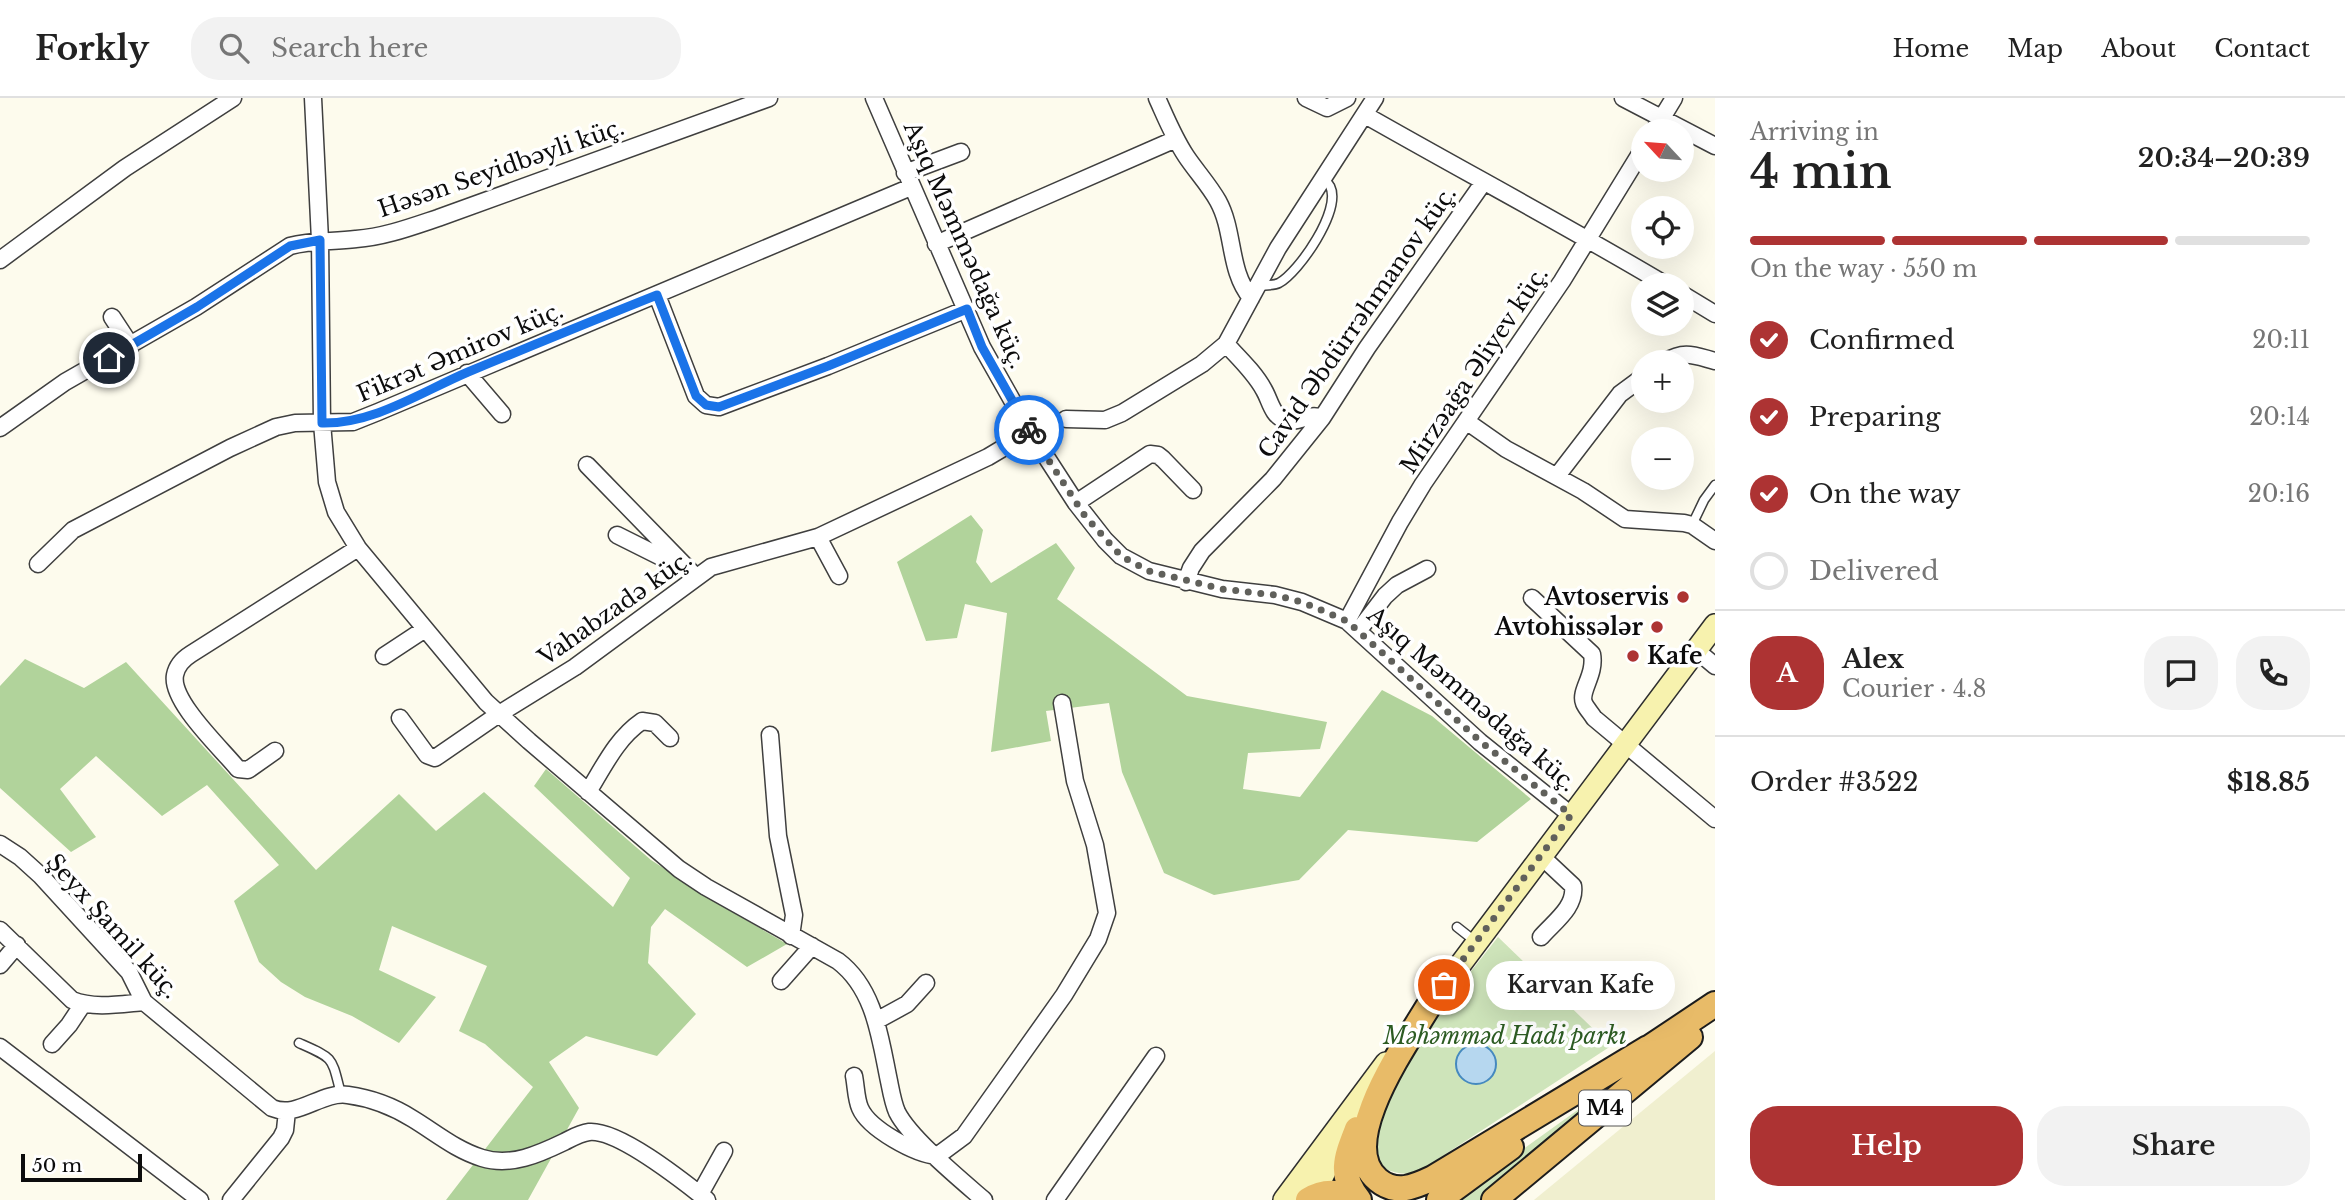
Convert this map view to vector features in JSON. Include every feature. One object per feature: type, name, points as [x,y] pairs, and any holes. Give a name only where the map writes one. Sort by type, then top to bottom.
[{"type":"highway","points":[[1418,1200],[1715,1004]]},
{"type":"highway","points":[[1358,1200],[1349,1189],[1346,1179],[1346,1163],[1356,1130],[1427,1007]]},
{"type":"highway","name":"M4","points":[[1494,1200],[1715,1016]]},
{"type":"highway","points":[[1390,1070],[1368,1119],[1362,1143],[1363,1158],[1368,1170],[1379,1182],[1391,1188],[1403,1189],[1433,1178],[1648,1048]]},
{"type":"highway","points":[[1439,1200],[1648,1048]]},
{"type":"highway","points":[[1307,1200],[1323,1193],[1336,1192],[1358,1200]]},
{"type":"main road","points":[[1284,1200],[1715,625]]},
{"type":"main road","points":[[1307,1200],[1328,1168],[1369,1085]]},
{"type":"street","points":[[0,260],[125,168],[233,98]]},
{"type":"street","points":[[313,98],[320,240],[322,423],[327,482],[337,512],[358,548],[477,691],[588,792],[679,869],[705,887],[851,970],[868,998],[876,1021],[897,1112],[915,1136],[984,1200]]},
{"type":"street","name":"Həsən Seyidbəyli küç.","points":[[0,428],[65,382],[197,307],[290,246],[320,240],[357,239],[388,234],[769,98]]},
{"type":"street","name":"Aşıq Məmmədağa küç.","points":[[874,98],[982,347],[1030,432],[1076,503],[1121,556],[1149,571],[1186,582],[1275,595],[1302,602],[1353,625],[1490,750],[1571,815]]},
{"type":"street","points":[[1157,98],[1176,139],[1224,215],[1242,288],[1254,292]]},
{"type":"street","points":[[1306,98],[1327,108],[1347,98]]},
{"type":"street","points":[[1066,419],[1105,419],[1122,413],[1202,364],[1226,344],[1278,247],[1375,98]]},
{"type":"street","points":[[1623,98],[1650,119]]},
{"type":"street","points":[[1662,119],[1674,98]]},
{"type":"street","points":[[1365,115],[1646,273]]},
{"type":"street","points":[[1694,138],[1715,146]]},
{"type":"street","points":[[936,244],[1176,139]]},
{"type":"street","name":"Fikrət Əmirov küç.","points":[[38,564],[73,530],[230,447],[276,427],[353,422],[657,295],[908,180],[961,152]]},
{"type":"street","name":"Mirzəağa Əliyev küç.","points":[[1353,625],[1400,522],[1589,239],[1631,169]]},
{"type":"street","name":"Cavid Əbdürrəhmanov küç.","points":[[1186,582],[1202,551],[1273,479],[1322,418],[1483,183]]},
{"type":"street","points":[[657,295],[696,396],[706,405],[719,407],[967,309]]},
{"type":"street","points":[[1694,301],[1715,314]]},
{"type":"street","points":[[112,317],[131,346]]},
{"type":"street","points":[[1226,344],[1256,377],[1274,413],[1284,420],[1293,421],[1315,415],[1322,418]]},
{"type":"street","points":[[1694,355],[1715,361]]},
{"type":"street","points":[[467,373],[502,414]]},
{"type":"street","points":[[1557,476],[1620,394],[1631,386]]},
{"type":"street","points":[[1466,421],[1506,449],[1557,476],[1625,519],[1692,525],[1715,541]]},
{"type":"street","name":"Vahabzadə küç.","points":[[400,718],[427,755],[435,758],[499,713],[575,667],[628,630],[691,571],[818,537],[988,457],[1030,432]]},
{"type":"street","points":[[1076,503],[1150,454],[1163,458],[1193,490]]},
{"type":"street","points":[[586,465],[691,571]]},
{"type":"street","points":[[617,535],[691,571]]},
{"type":"street","points":[[818,537],[839,576]]},
{"type":"street","points":[[275,751],[248,770],[238,769],[178,694],[175,674],[181,662],[191,654],[358,548]]},
{"type":"street","points":[[1353,625],[1397,585],[1427,569]]},
{"type":"street","points":[[1532,598],[1592,653],[1593,673],[1583,692],[1583,702],[1594,718],[1715,819]]},
{"type":"street","points":[[384,656],[425,629]]},
{"type":"street","points":[[1696,650],[1715,666]]},
{"type":"street","points":[[854,1076],[859,1108],[866,1118],[906,1147],[925,1155],[937,1156],[964,1136],[1064,995],[1098,939],[1107,913],[1095,845],[1075,781],[1062,703]]},
{"type":"street","points":[[588,792],[627,731],[642,721],[655,723],[670,738]]},
{"type":"street","points":[[770,734],[778,836],[794,915],[792,936]]},
{"type":"street","name":"Şeyx Şamil küç.","points":[[0,844],[20,857],[128,972],[144,1002],[260,1100],[272,1108],[286,1111]]},
{"type":"street","points":[[1541,856],[1573,886],[1575,896],[1541,937]]},
{"type":"street","points":[[0,930],[64,993],[83,1004],[144,1002]]},
{"type":"street","points":[[0,965],[17,945]]},
{"type":"street","points":[[781,981],[812,946]]},
{"type":"street","points":[[876,1021],[907,1004],[926,983]]},
{"type":"street","points":[[52,1044],[83,1004]]},
{"type":"street","points":[[0,1047],[200,1200]]},
{"type":"street","points":[[1055,1200],[1156,1056]]},
{"type":"street","points":[[231,1200],[281,1138],[285,1130],[286,1111],[341,1094],[393,1108],[413,1118],[442,1140],[485,1159],[516,1160],[536,1156],[579,1134],[590,1132],[607,1135],[651,1160],[704,1197],[724,1151]]},
{"type":"lane","points":[[1254,292],[1276,285],[1299,266],[1327,221],[1332,195],[1330,186],[1323,178]]},
{"type":"lane","points":[[1692,525],[1715,485]]},
{"type":"lane","points":[[1457,927],[1476,942]]},
{"type":"lane","points":[[299,1043],[327,1055],[332,1061],[341,1094]]},
{"type":"green space","points":[[971,515],[983,530],[976,562],[991,583],[1056,543],[1075,568],[1057,599],[1187,696],[1327,722],[1320,749],[1248,753],[1243,789],[1300,797],[1382,690],[1432,716],[1531,799],[1477,842],[1348,830],[1299,880],[1214,895],[1164,873],[1122,772],[1109,703],[1046,711],[1051,741],[991,752],[1007,613],[965,604],[957,638],[926,641],[897,562]]},
{"type":"green space","points":[[25,659],[84,688],[126,662],[316,870],[399,794],[436,831],[484,792],[613,907],[630,878],[534,786],[546,769],[651,860],[787,944],[747,967],[665,909],[651,927],[648,963],[696,1014],[657,1056],[586,1036],[549,1062],[579,1108],[528,1200],[446,1200],[533,1087],[485,1044],[459,1031],[487,966],[392,926],[379,970],[436,997],[399,1043],[352,1016],[305,997],[281,982],[259,962],[234,901],[279,865],[207,785],[162,816],[96,756],[60,789],[96,837],[71,852],[0,788],[0,686]]},
{"type":"green space","name":"Məhəmməd Hadi parkı","points":[[1498,937],[1611,1046],[1415,1174],[1388,1170],[1373,1160],[1383,1102],[1435,1017]]},
{"type":"green space","points":[[1715,1051],[1715,1200],[1534,1200]]},
{"type":"green space","points":[[1643,1063],[1480,1200],[1455,1200],[1479,1181]]},
{"type":"water","points":[[1476,1044],[1484,1045],[1490,1050],[1495,1056],[1495,1072],[1490,1078],[1484,1083],[1476,1084],[1468,1083],[1462,1078],[1457,1072],[1456,1064],[1457,1056],[1462,1050],[1468,1045]]},
{"type":"way so far","points":[[1029,430],[1085,516],[1121,556],[1149,571],[1186,582],[1275,595],[1327,611],[1347,621],[1480,741],[1571,815],[1444,985]]},
{"type":"place","name":"Avtoservis","points":[[1683,597]]},
{"type":"place","name":"Avtohissələr","points":[[1657,627]]},
{"type":"place","name":"Kafe","points":[[1633,656]]},
{"type":"place","name":"Karvan Kafe","points":[[1444,985]]},
{"type":"route","points":[[109,358],[197,307],[279,252],[290,246],[320,240],[322,423],[353,422],[657,295],[696,396],[706,405],[719,407],[967,309],[982,347],[1029,430]]}]
